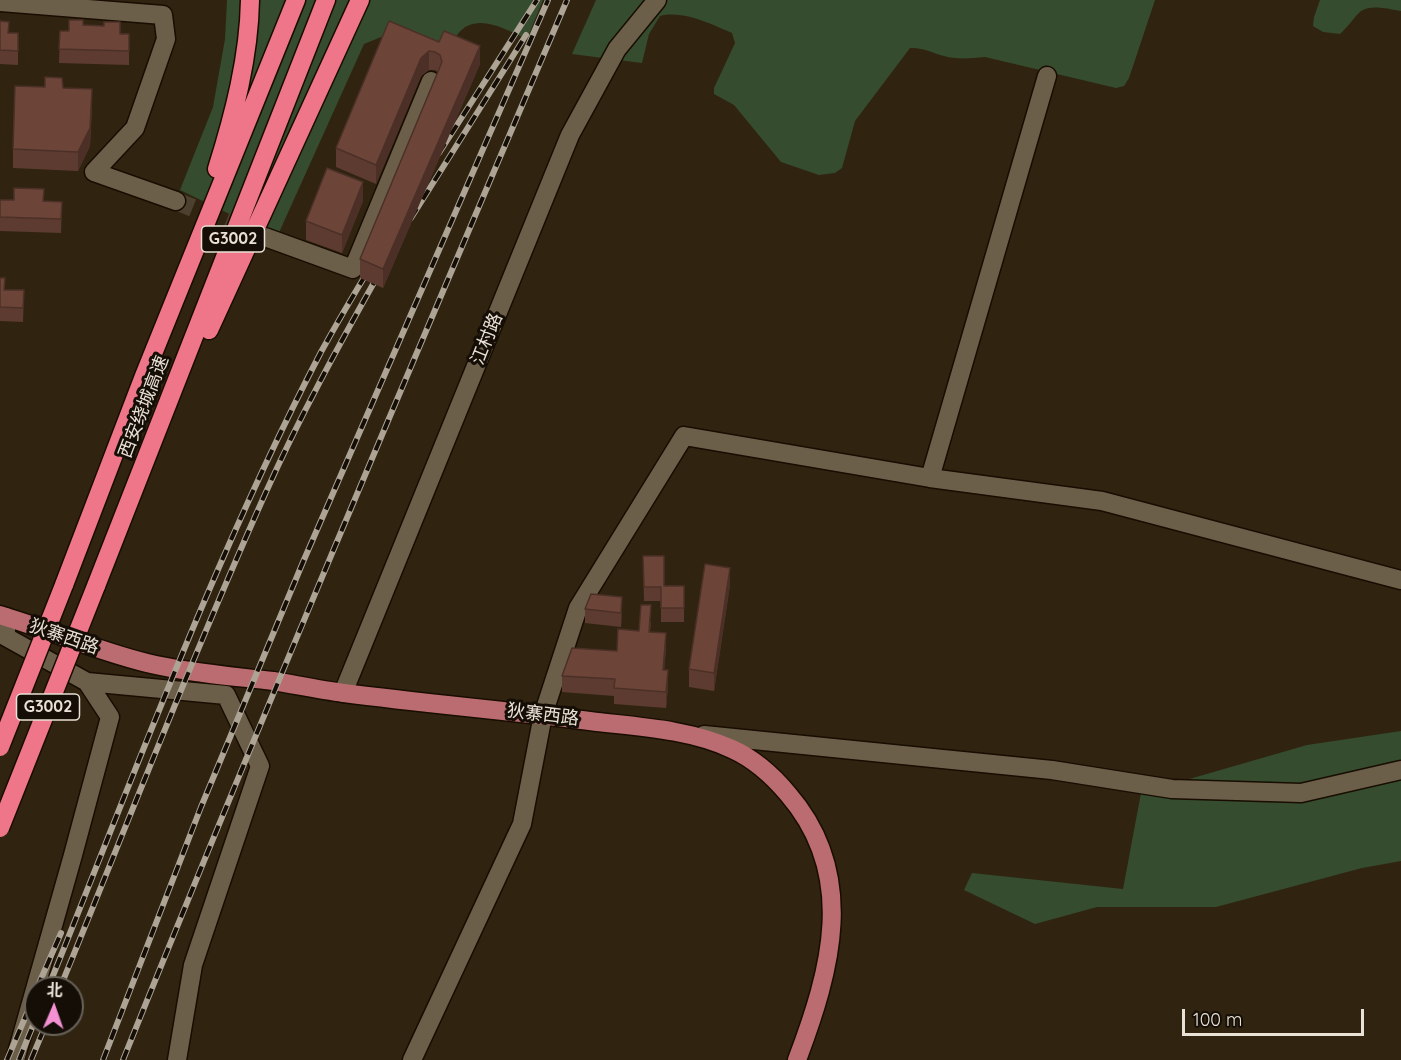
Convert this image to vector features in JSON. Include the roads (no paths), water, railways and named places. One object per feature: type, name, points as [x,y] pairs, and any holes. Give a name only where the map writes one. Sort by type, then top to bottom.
[{"type":"highway","points":[[178,291],[232,117],[243,64],[250,0]]},
{"type":"highway","name":"西安绕城高速","points":[[0,747],[178,291],[296,0]]},
{"type":"highway","name":"西安绕城高速","points":[[0,828],[326,0]]},
{"type":"highway","points":[[139,478],[228,290],[360,0]]},
{"type":"main road","name":"狄寨西路","points":[[2,615],[107,652],[192,672],[274,681],[343,693],[655,729],[705,739],[744,756],[785,789],[806,818],[815,833],[827,865],[831,885],[831,940],[822,986],[797,1060]]},
{"type":"street","name":"江村路","points":[[343,693],[570,135],[617,50],[657,0]]},
{"type":"street","points":[[0,3],[164,15],[166,39],[135,129],[94,172],[176,201]]},
{"type":"street","points":[[930,478],[1047,76]]},
{"type":"street","points":[[265,237],[353,269],[431,81]]},
{"type":"street","points":[[412,1060],[522,824],[543,715],[578,608],[684,436],[930,478],[1102,501],[1401,580]]},
{"type":"street","points":[[2,615],[6,637],[87,682],[226,695],[260,766],[193,965],[177,1060]]},
{"type":"street","points":[[15,1060],[110,717],[87,682]]},
{"type":"street","points":[[655,729],[1052,770],[1172,789],[1301,793],[1401,770]]},
{"type":"tunnel","points":[[176,201],[252,232]]},
{"type":"railway","points":[[439,153],[537,0]]},
{"type":"railway","points":[[103,1060],[201,807],[303,562],[548,0]]},
{"type":"railway","points":[[123,1060],[287,661],[567,0]]},
{"type":"railway","points":[[411,218],[526,35]]},
{"type":"railway","points":[[53,976],[177,666],[246,507],[321,352],[371,266]]},
{"type":"railway","points":[[65,976],[187,677],[266,492],[321,380],[381,270]]},
{"type":"railway","points":[[42,976],[61,933]]},
{"type":"railway","points":[[7,1060],[24,1020]]},
{"type":"railway","points":[[19,1060],[29,1036]]},
{"type":"railway","points":[[31,1060],[41,1036]]}]
